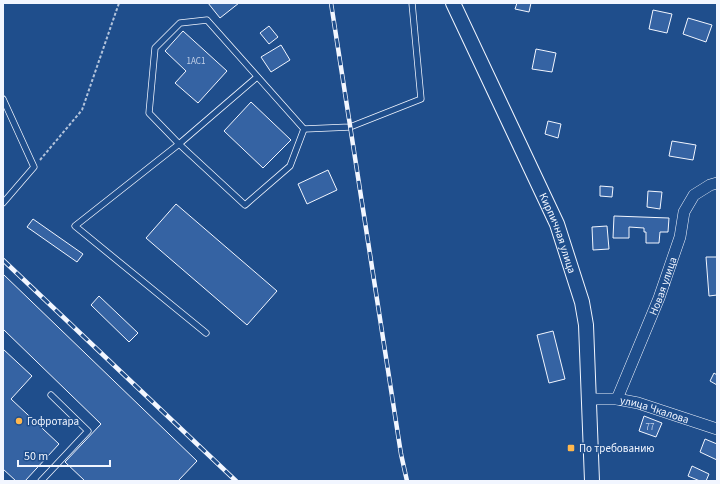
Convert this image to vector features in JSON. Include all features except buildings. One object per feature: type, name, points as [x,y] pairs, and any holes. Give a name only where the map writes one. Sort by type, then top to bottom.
[{"type":"street","name":"Кирпичная улица","points":[[453,3],[557,224],[582,302],[586,325],[592,481]]},
{"type":"street","name":"Новая улица","points":[[617,399],[659,298],[680,237],[684,212],[694,195],[710,185],[717,183]]},
{"type":"street","name":"улица Чкалова","points":[[590,398],[617,399],[638,402],[717,429]]},
{"type":"lane","points":[[304,129],[350,127],[421,99],[412,3]]},
{"type":"lane","points":[[207,20],[304,129],[290,166],[245,205],[149,114],[155,48],[180,23],[207,20]]},
{"type":"lane","points":[[206,333],[75,226],[179,144],[257,77]]},
{"type":"lane","points":[[3,99],[34,167],[3,203]]},
{"type":"lane","points":[[41,481],[88,431],[51,395]]},
{"type":"path","points":[[34,167],[82,110],[119,3]]},
{"type":"railway","points":[[331,3],[401,454],[407,481]]},
{"type":"railway","points":[[3,260],[236,481]]},
{"type":"place","name":"Гофротара","points":[[19,421]]},
{"type":"place","name":"По требованию","points":[[571,448]]}]
